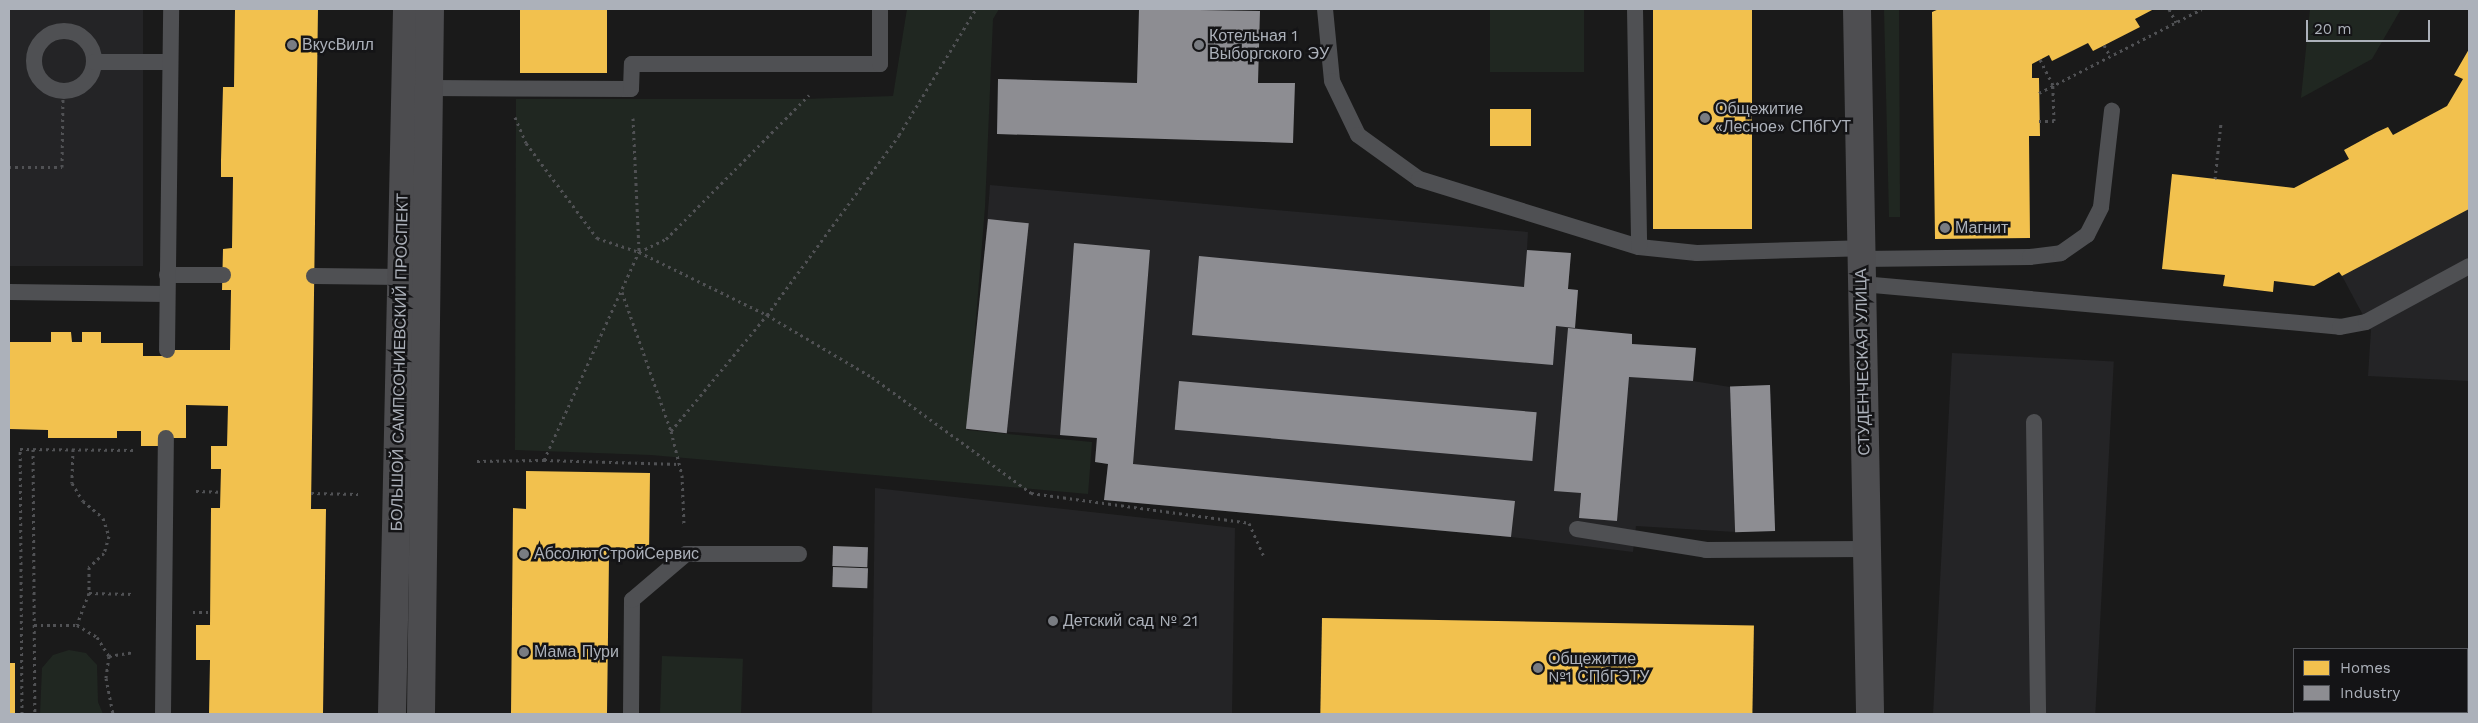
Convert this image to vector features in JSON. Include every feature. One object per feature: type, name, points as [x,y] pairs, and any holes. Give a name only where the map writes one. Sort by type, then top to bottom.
[{"type":"main road","name":"БОЛЬШОЙ САМПСОНИЕВСКИЙ ПРОСПЕКТ","points":[[392,714],[407,9]]},
{"type":"main road","name":"БОЛЬШОЙ САМПСОНИЕВСКИЙ ПРОСПЕКТ","points":[[421,714],[430,9]]},
{"type":"street","name":"СТУДЕНЧЕСКАЯ УЛИЦА","points":[[1857,9],[1870,714]]},
{"type":"lane","points":[[167,350],[171,9]]},
{"type":"lane","points":[[429,88],[631,89],[632,64],[880,64],[880,9]]},
{"type":"lane","points":[[1325,9],[1332,81],[1358,135],[1419,179],[1639,247],[1697,253],[1862,264],[2340,327],[2366,322],[2469,266]]},
{"type":"lane","points":[[1635,9],[1639,247]]},
{"type":"lane","points":[[64,30],[76,32],[86,40],[95,62],[86,84],[63,92],[48,88],[37,76],[33,60],[37,45],[49,34],[64,30]]},
{"type":"lane","points":[[95,62],[170,62]]},
{"type":"lane","points":[[1862,264],[2030,257],[2061,253],[2087,235],[2101,207],[2112,111]]},
{"type":"lane","points":[[167,275],[223,275]]},
{"type":"lane","points":[[314,276],[402,277]]},
{"type":"lane","points":[[9,292],[167,294]]},
{"type":"lane","points":[[2034,422],[2038,714]]},
{"type":"lane","points":[[163,714],[166,444]]},
{"type":"lane","points":[[1577,529],[1706,550],[1867,549]]},
{"type":"lane","points":[[631,714],[632,600],[686,554],[799,554]]},
{"type":"path","points":[[671,431],[768,315],[899,135],[976,9]]},
{"type":"path","points":[[2169,9],[2176,22]]},
{"type":"path","points":[[2039,93],[2202,9]]},
{"type":"path","points":[[2104,45],[2110,56]]},
{"type":"path","points":[[2039,122],[2054,121],[2053,85],[2040,59]]},
{"type":"path","points":[[639,252],[666,239],[840,64]]},
{"type":"path","points":[[504,89],[526,144],[597,238],[639,252],[768,315],[872,377],[1031,494],[1249,523],[1264,557]]},
{"type":"path","points":[[544,460],[639,252],[631,89]]},
{"type":"path","points":[[9,167],[62,167],[63,92]]},
{"type":"path","points":[[2215,178],[2221,123]]},
{"type":"path","points":[[622,292],[671,431],[679,464],[686,554]]},
{"type":"path","points":[[22,714],[20,449],[72,449],[166,444]]},
{"type":"path","points":[[33,449],[35,714]]},
{"type":"path","points":[[72,449],[72,483],[83,501],[103,518],[109,536],[104,553],[89,567],[89,593],[77,625]]},
{"type":"path","points":[[477,461],[544,460],[679,464]]},
{"type":"path","points":[[311,493],[358,494]]},
{"type":"path","points":[[89,593],[164,594]]},
{"type":"path","points":[[34,625],[77,625],[97,637],[109,656],[106,678],[113,714]]},
{"type":"shaded area","points":[[9,9],[143,9],[143,266],[9,266]]},
{"type":"shaded area","points":[[907,9],[999,9],[993,19],[985,207],[967,430],[1092,442],[1088,494],[651,455],[515,450],[516,99],[804,99],[893,96]]},
{"type":"shaded area","points":[[1490,9],[1584,9],[1584,72],[1490,72]]},
{"type":"shaded area","points":[[1884,9],[1899,9],[1900,217],[1889,217]]},
{"type":"shaded area","points":[[2310,9],[2401,9],[2372,59],[2301,98]]},
{"type":"shaded area","points":[[990,185],[1528,232],[1527,250],[1571,253],[1568,289],[1578,290],[1575,328],[1632,334],[1632,344],[1696,348],[1693,381],[1730,387],[1770,385],[1775,531],[1735,532],[1636,526],[1633,552],[1511,537],[1104,500],[1108,464],[1095,462],[1096,438],[971,429]]},
{"type":"shaded area","points":[[2469,209],[2469,381],[2368,376],[2371,330],[2342,276]]},
{"type":"shaded area","points":[[1952,353],[2114,361],[2095,714],[1933,714]]},
{"type":"shaded area","name":"Детский сад № 21","points":[[875,488],[1235,528],[1232,714],[872,714]]},
{"type":"shaded area","points":[[69,650],[86,653],[97,665],[98,702],[103,714],[40,714],[42,668],[53,655]]},
{"type":"shaded area","points":[[662,656],[743,659],[741,714],[660,714]]},
{"type":"building: Homes","points":[[235,9],[318,9],[311,509],[326,509],[323,714],[209,714],[210,660],[196,660],[196,625],[210,625],[211,508],[220,508],[221,469],[211,469],[211,446],[227,446],[228,406],[186,405],[186,438],[162,438],[162,446],[141,446],[141,431],[117,431],[117,438],[48,438],[48,430],[9,429],[9,342],[51,342],[51,332],[71,332],[72,342],[82,342],[82,332],[101,332],[101,343],[143,343],[143,356],[163,356],[163,350],[230,350],[231,290],[222,290],[223,249],[232,248],[233,177],[221,177],[221,160],[223,87],[234,87]]},
{"type":"building: Homes","points":[[520,9],[607,9],[607,73],[520,73]]},
{"type":"building: Homes","name":"Общежитие «Лесное» СПбГУТ","points":[[1653,9],[1752,9],[1752,229],[1653,229]]},
{"type":"building: Homes","points":[[1939,9],[2154,9],[2135,19],[2140,27],[2093,51],[2088,43],[2052,61],[2049,55],[2032,64],[2032,78],[2039,78],[2040,136],[2029,136],[2030,238],[1935,239],[1932,12]]},
{"type":"building: Homes","points":[[2469,49],[2469,209],[2342,276],[2339,272],[2314,286],[2274,281],[2273,292],[2223,286],[2225,275],[2162,269],[2172,174],[2294,188],[2349,159],[2344,150],[2377,132],[2388,127],[2393,135],[2447,106],[2463,79],[2454,75]]},
{"type":"building: Homes","points":[[1490,109],[1531,109],[1531,146],[1490,146]]},
{"type":"building: Homes","points":[[526,471],[650,473],[649,557],[609,557],[607,714],[511,714],[513,508],[526,509]]},
{"type":"building: Homes","name":"Общежитие №1 СПбГЭТУ","points":[[1322,618],[1754,626],[1752,714],[1320,714]]},
{"type":"building: Homes","points":[[9,663],[15,663],[15,714],[9,714]]},
{"type":"building: Industry","name":"Котельная 1 Выборгского ЭУ","points":[[1139,9],[1260,11],[1258,83],[1295,83],[1293,143],[997,134],[998,79],[1137,83]]},
{"type":"building: Industry","points":[[988,219],[1029,223],[1007,433],[966,429]]},
{"type":"building: Industry","points":[[1074,243],[1150,250],[1133,464],[1515,501],[1511,537],[1104,500],[1108,464],[1095,462],[1097,438],[1060,435]]},
{"type":"building: Industry","points":[[1527,250],[1571,253],[1568,289],[1578,290],[1575,328],[1556,326],[1553,365],[1192,335],[1199,256],[1524,287]]},
{"type":"building: Industry","points":[[1568,328],[1632,334],[1632,344],[1696,348],[1693,381],[1629,377],[1617,521],[1579,518],[1581,493],[1554,491]]},
{"type":"building: Industry","points":[[1179,381],[1537,412],[1532,461],[1175,430]]},
{"type":"building: Industry","points":[[1770,385],[1775,531],[1735,532],[1730,386]]},
{"type":"building: Industry","points":[[833,546],[868,547],[867,567],[832,566]]},
{"type":"building: Industry","points":[[833,567],[868,568],[867,588],[832,587]]},
{"type":"place","name":"ВкусВилл","points":[[292,45]]},
{"type":"place","name":"Котельная 1 Выборгского ЭУ","points":[[1199,45]]},
{"type":"place","name":"Общежитие «Лесное» СПбГУТ","points":[[1705,118]]},
{"type":"place","name":"Магнит","points":[[1945,228]]},
{"type":"place","name":"АбсолютСтройСервис","points":[[524,554]]},
{"type":"place","name":"Детский сад № 21","points":[[1053,621]]},
{"type":"place","name":"Мама Пури","points":[[524,652]]},
{"type":"place","name":"Общежитие №1 СПбГЭТУ","points":[[1538,668]]}]
